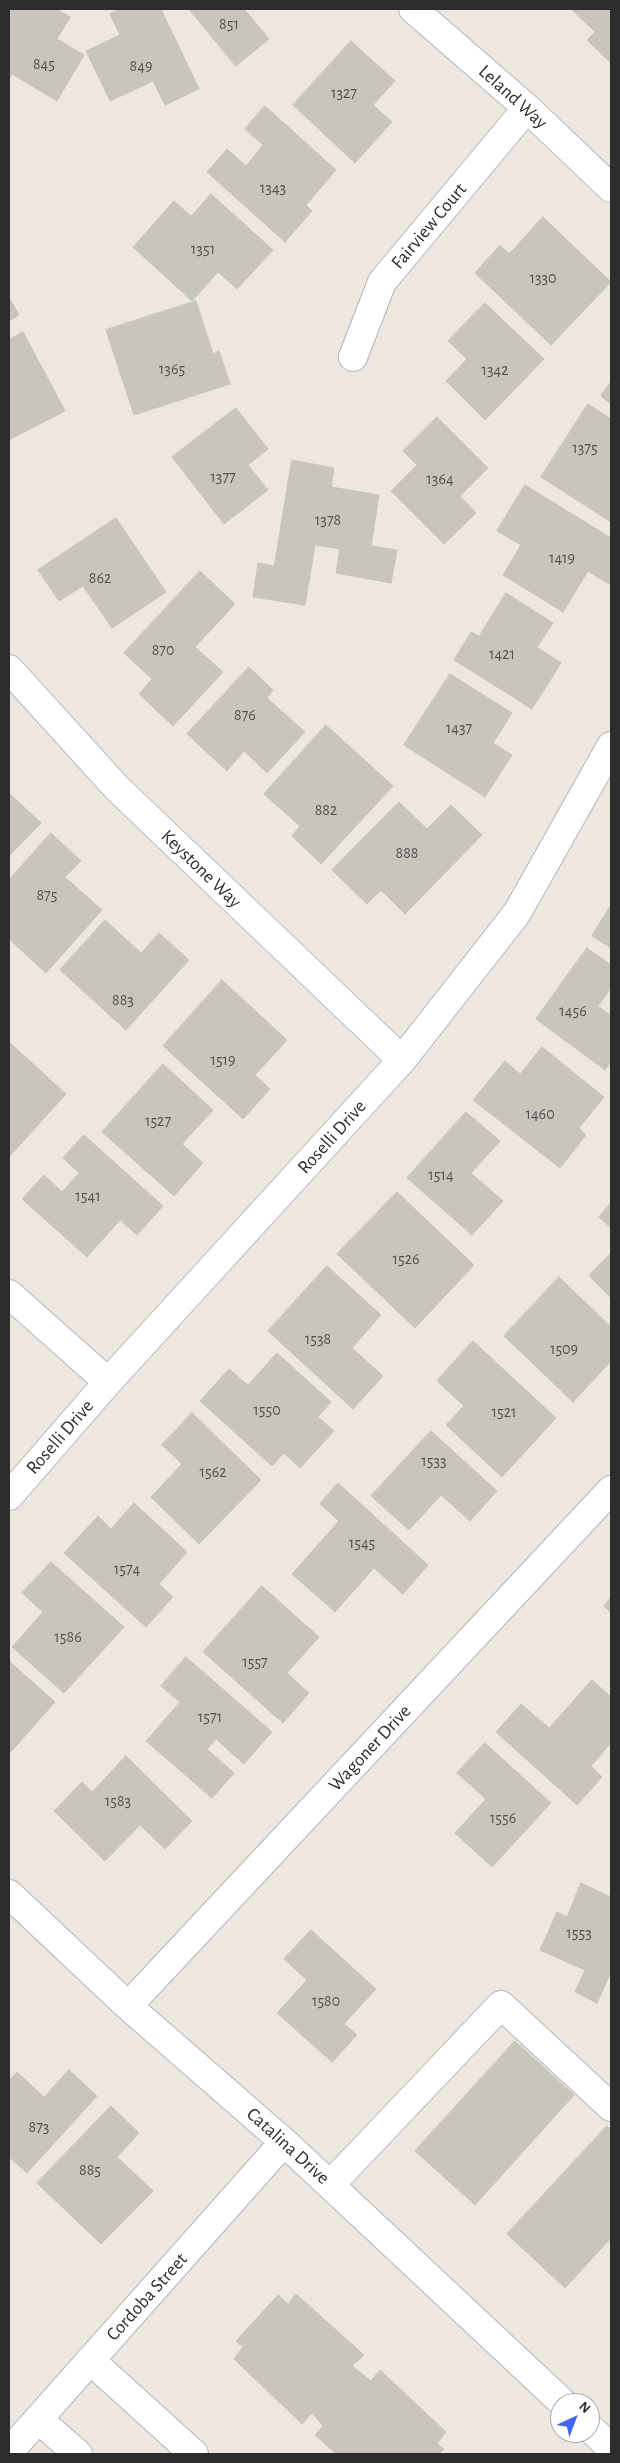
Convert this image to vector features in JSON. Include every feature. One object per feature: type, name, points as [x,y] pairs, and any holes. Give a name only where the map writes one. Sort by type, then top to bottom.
[{"type":"street","name":"Leland Way","points":[[413,9],[527,108],[611,188]]},
{"type":"street","name":"Fairview Court","points":[[353,356],[382,282],[527,108]]},
{"type":"street","name":"Keystone Way","points":[[9,669],[117,788],[402,1060]]},
{"type":"street","name":"Roselli Drive","points":[[9,1496],[108,1382],[402,1060],[517,913],[611,746]]},
{"type":"street","points":[[9,1294],[108,1382]]},
{"type":"street","name":"Wagoner Drive","points":[[128,2006],[611,1490]]},
{"type":"street","name":"Catalina Drive","points":[[9,1894],[128,2006],[284,2142],[552,2393]]},
{"type":"street","points":[[330,2185],[501,2005],[611,2107]]},
{"type":"street","name":"Cordoba Street","points":[[9,2452],[284,2142]]},
{"type":"street","points":[[90,2360],[194,2454]]},
{"type":"street","points":[[38,2419],[78,2454]]},
{"type":"street","points":[[600,2438],[611,2448]]},
{"type":"building","points":[[12,9],[56,9],[70,17],[57,39],[84,55],[57,101],[12,74],[9,78],[9,14]]},
{"type":"building","points":[[120,9],[161,9],[199,89],[165,105],[153,81],[110,101],[86,51],[120,35],[110,14]]},
{"type":"building","points":[[189,9],[244,9],[269,39],[236,66]]},
{"type":"building","points":[[571,9],[611,9],[611,63],[587,40],[595,32]]},
{"type":"building","points":[[351,41],[395,81],[373,105],[392,122],[355,163],[293,105]]},
{"type":"building","points":[[265,106],[336,170],[306,205],[312,211],[285,242],[207,172],[227,149],[246,166],[263,145],[245,129]]},
{"type":"building","points":[[211,194],[273,250],[237,289],[218,272],[192,301],[133,247],[174,201],[191,216]]},
{"type":"building","points":[[543,217],[611,282],[551,345],[475,273],[500,245],[509,254]]},
{"type":"building","points":[[9,297],[19,315],[9,321]]},
{"type":"building","points":[[196,301],[213,354],[219,351],[230,384],[134,415],[106,330]]},
{"type":"building","points":[[485,303],[544,359],[485,420],[446,381],[467,359],[448,341]]},
{"type":"building","points":[[23,332],[65,411],[9,440],[9,340]]},
{"type":"building","points":[[611,382],[611,404],[601,396]]},
{"type":"building","points":[[588,404],[611,419],[611,522],[541,477]]},
{"type":"building","points":[[236,408],[268,449],[248,465],[268,490],[224,524],[172,457]]},
{"type":"building","points":[[437,417],[488,468],[460,496],[476,513],[444,544],[391,491],[417,465],[403,451]]},
{"type":"building","points":[[292,460],[334,468],[331,487],[379,495],[371,546],[397,550],[391,583],[336,573],[340,549],[315,545],[305,605],[253,597],[258,563],[274,566]]},
{"type":"building","points":[[525,485],[611,538],[611,581],[609,584],[588,571],[563,612],[503,575],[521,545],[497,531]]},
{"type":"building","points":[[116,518],[166,592],[112,628],[83,586],[59,601],[38,570]]},
{"type":"building","points":[[200,571],[235,604],[195,647],[223,672],[173,726],[139,694],[152,679],[124,653]]},
{"type":"building","points":[[506,593],[553,623],[537,647],[561,663],[532,709],[454,660],[471,632],[479,636]]},
{"type":"building","points":[[249,667],[273,690],[267,698],[305,732],[267,773],[244,751],[227,771],[187,734]]},
{"type":"building","points":[[450,674],[512,713],[493,743],[512,755],[485,797],[404,745]]},
{"type":"building","points":[[326,725],[393,786],[321,864],[292,836],[300,826],[264,794]]},
{"type":"building","points":[[9,793],[41,823],[9,856]]},
{"type":"building","points":[[399,802],[427,829],[451,805],[482,835],[405,914],[381,890],[367,904],[332,870]]},
{"type":"building","points":[[51,833],[81,861],[65,877],[102,910],[46,973],[9,939],[9,880]]},
{"type":"building","points":[[611,905],[611,948],[592,936]]},
{"type":"building","points":[[105,920],[141,953],[159,933],[189,960],[126,1030],[60,970]]},
{"type":"building","points":[[587,948],[611,965],[611,988],[598,1006],[611,1016],[611,1061],[605,1070],[536,1019]]},
{"type":"building","points":[[222,980],[287,1040],[255,1075],[270,1089],[243,1119],[163,1046]]},
{"type":"building","points":[[9,1042],[66,1094],[9,1157]]},
{"type":"building","points":[[542,1047],[604,1097],[579,1128],[586,1135],[560,1168],[473,1100],[505,1061],[520,1074]]},
{"type":"building","points":[[163,1064],[213,1110],[182,1144],[203,1163],[174,1196],[102,1132]]},
{"type":"building","points":[[466,1112],[500,1141],[471,1173],[503,1201],[472,1235],[407,1178]]},
{"type":"building","points":[[84,1135],[163,1206],[137,1235],[120,1220],[87,1257],[22,1199],[44,1175],[62,1192],[79,1173],[63,1158]]},
{"type":"building","points":[[397,1192],[474,1265],[415,1328],[337,1254]]},
{"type":"building","points":[[611,1203],[611,1228],[599,1217]]},
{"type":"building","points":[[611,1253],[611,1298],[589,1276]]},
{"type":"building","points":[[327,1266],[381,1315],[352,1348],[383,1376],[353,1409],[268,1331]]},
{"type":"building","points":[[559,1277],[611,1327],[611,1361],[573,1402],[504,1336]]},
{"type":"building","points":[[473,1341],[556,1418],[502,1477],[446,1425],[464,1406],[437,1381]]},
{"type":"building","points":[[277,1353],[331,1402],[318,1417],[334,1431],[300,1468],[284,1453],[272,1466],[200,1401],[229,1369],[248,1385]]},
{"type":"building","points":[[192,1413],[261,1480],[199,1544],[151,1497],[182,1464],[162,1445]]},
{"type":"building","points":[[431,1431],[497,1491],[470,1521],[441,1495],[409,1530],[371,1496]]},
{"type":"building","points":[[338,1483],[428,1565],[403,1594],[374,1568],[335,1612],[292,1574],[339,1521],[320,1504]]},
{"type":"building","points":[[134,1503],[187,1552],[159,1584],[173,1597],[146,1627],[64,1553],[98,1516],[111,1529]]},
{"type":"building","points":[[51,1562],[124,1627],[64,1693],[12,1647],[43,1612],[22,1593]]},
{"type":"building","points":[[262,1586],[319,1637],[287,1673],[309,1693],[283,1723],[203,1652]]},
{"type":"building","points":[[611,1598],[611,1613],[604,1606]]},
{"type":"building","points":[[186,1657],[272,1732],[244,1764],[216,1739],[207,1749],[234,1773],[212,1798],[146,1741],[180,1702],[161,1686]]},
{"type":"building","points":[[9,1661],[55,1702],[9,1754]]},
{"type":"building","points":[[592,1680],[611,1697],[611,1743],[591,1766],[602,1777],[577,1805],[496,1732],[521,1704],[549,1728]]},
{"type":"building","points":[[485,1743],[551,1803],[492,1867],[455,1833],[486,1799],[457,1773]]},
{"type":"building","points":[[126,1756],[192,1821],[165,1849],[140,1825],[105,1861],[54,1811],[82,1782],[92,1792]]},
{"type":"building","points":[[581,1883],[611,1897],[611,1972],[597,2003],[575,1992],[585,1970],[540,1950],[557,1912],[567,1917]]},
{"type":"building","points":[[311,1930],[376,1989],[344,2024],[357,2035],[332,2062],[277,2013],[307,1980],[284,1959]]},
{"type":"building","points":[[515,2041],[574,2095],[475,2205],[415,2151]]},
{"type":"building","points":[[69,2070],[97,2096],[27,2173],[9,2157],[9,2081],[17,2072],[44,2097]]},
{"type":"building","points":[[111,2106],[139,2133],[117,2157],[153,2191],[101,2244],[37,2183]]},
{"type":"building","points":[[607,2126],[611,2130],[611,2238],[565,2288],[507,2234]]},
{"type":"building","points":[[296,2294],[364,2355],[352,2366],[371,2381],[380,2370],[446,2432],[437,2444],[444,2449],[439,2454],[336,2454],[315,2435],[323,2426],[312,2413],[302,2424],[234,2359],[243,2347],[236,2341],[278,2295],[288,2304]]}]
